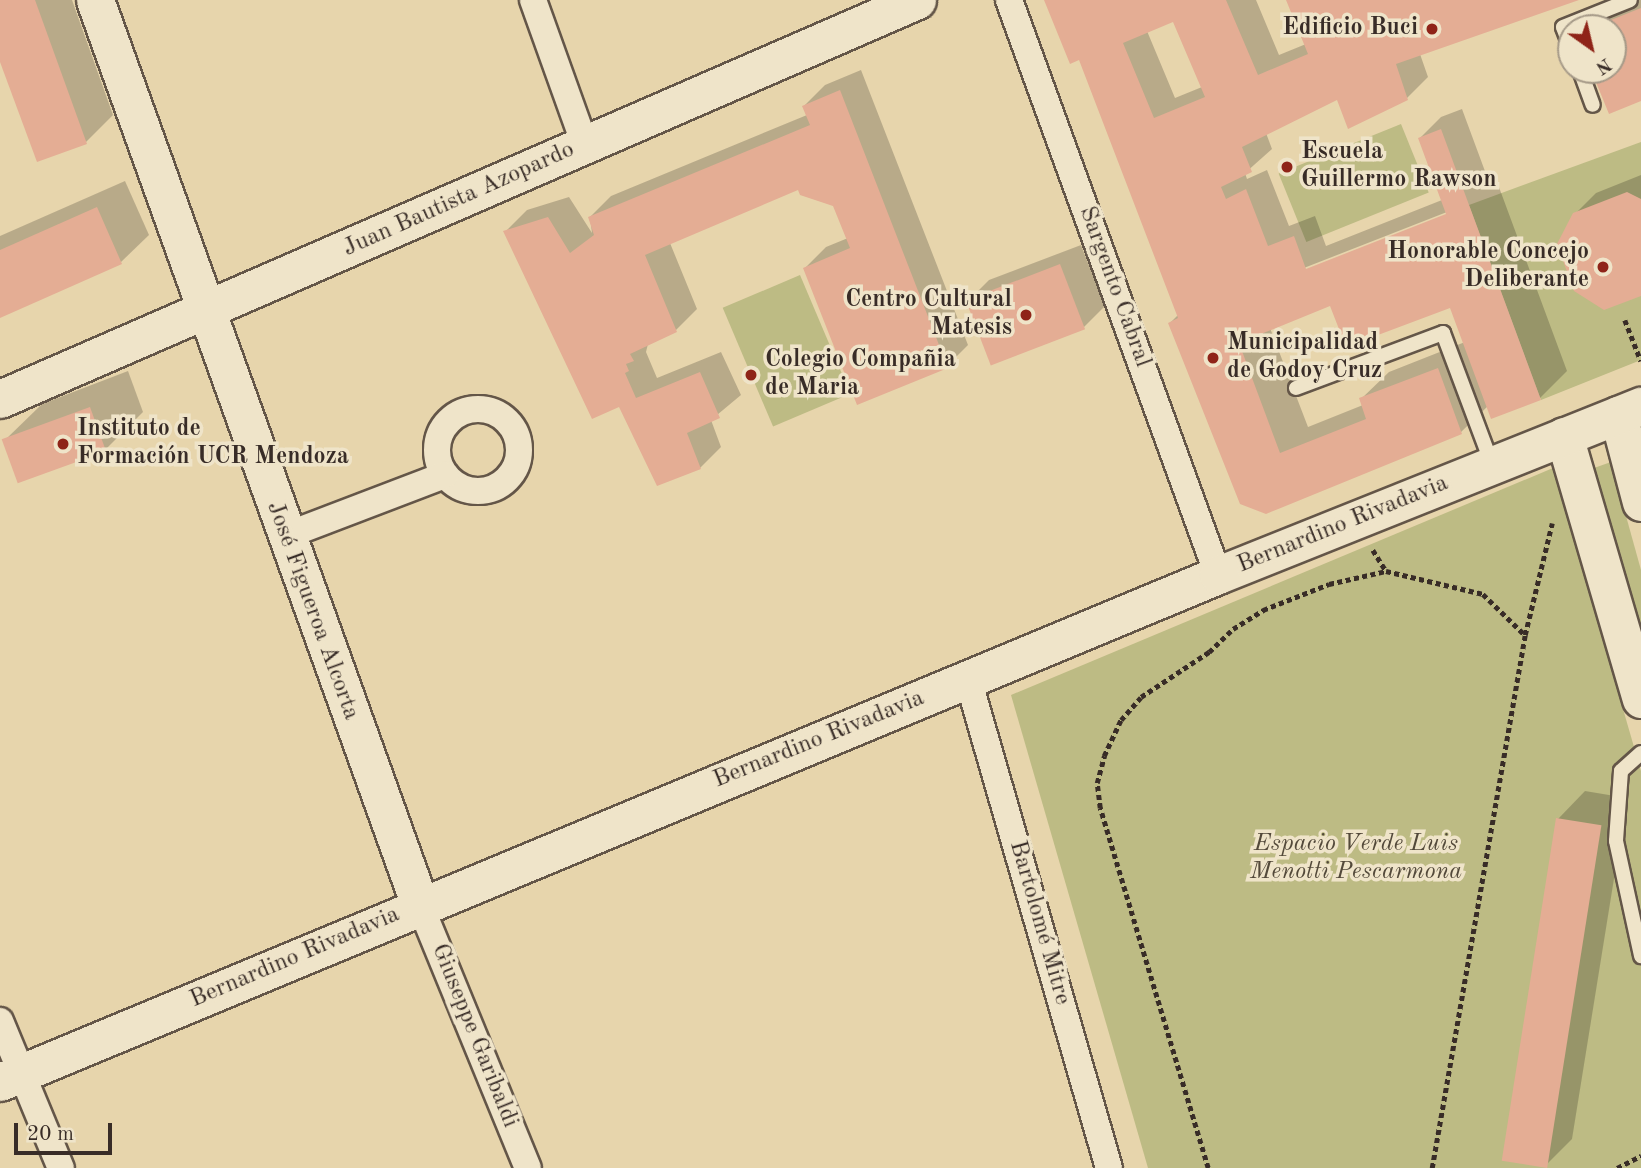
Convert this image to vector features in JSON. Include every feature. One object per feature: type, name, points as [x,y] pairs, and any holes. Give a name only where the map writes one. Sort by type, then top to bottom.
[{"type":"main road","name":"José Figueroa Alcorta","points":[[95,0],[285,536],[420,905]]},
{"type":"main road","name":"Juan Bautista Azopardo","points":[[0,399],[916,0]]},
{"type":"main road","name":"Bernardino Rivadavia","points":[[10,1078],[420,905],[1218,575],[1629,410]]},
{"type":"main road","points":[[1629,410],[1641,502]]},
{"type":"main road","points":[[1564,436],[1641,699]]},
{"type":"street","points":[[533,0],[585,145]]},
{"type":"street","name":"Sargento Cabral","points":[[1009,0],[1218,575]]},
{"type":"street","points":[[285,536],[445,475]]},
{"type":"street","name":"Bartolomé Mitre","points":[[968,679],[1109,1168]]},
{"type":"street","name":"Giuseppe Garibaldi","points":[[420,905],[528,1168]]},
{"type":"street","points":[[0,1021],[10,1078],[61,1168]]},
{"type":"lane","points":[[1595,14],[1630,0]]},
{"type":"lane","points":[[1585,84],[1593,105]]},
{"type":"lane","points":[[1296,388],[1443,333],[1493,465]]},
{"type":"lane","points":[[1641,753],[1621,771],[1616,841],[1641,956]]},
{"type":"path","points":[[1625,320],[1641,361]]},
{"type":"path","points":[[1432,1168],[1525,635],[1554,513],[1578,482]]},
{"type":"path","points":[[1354,520],[1386,571]]},
{"type":"path","points":[[1208,1168],[1100,808],[1097,783],[1104,757],[1121,720],[1141,697],[1209,652],[1233,629],[1263,610],[1329,584],[1386,571],[1452,583],[1483,594],[1525,635]]},
{"type":"path","points":[[1617,1168],[1641,1156]]},
{"type":"green space","points":[[1401,124],[1429,193],[1306,242],[1279,173]]},
{"type":"green space","points":[[1641,142],[1641,360],[1541,400],[1469,205]]},
{"type":"green space","points":[[800,275],[850,394],[773,427],[723,308]]},
{"type":"green space","points":[[1611,462],[1641,570],[1641,635],[1594,468]]},
{"type":"green space","name":"Espacio Verde Luis Menotti Pescarmona","points":[[1553,468],[1641,771],[1641,1168],[1148,1168],[1011,695]]},
{"type":"building","points":[[0,0],[35,0],[87,144],[37,162],[0,62]]},
{"type":"building","points":[[1044,0],[1226,0],[1258,75],[1308,54],[1286,0],[1579,0],[1396,64],[1408,100],[1348,129],[1337,100],[1242,147],[1252,172],[1221,187],[1226,199],[1246,189],[1268,246],[1294,236],[1306,269],[1446,214],[1418,138],[1441,129],[1541,400],[1491,419],[1450,308],[1346,347],[1330,306],[1239,343],[1280,453],[1366,419],[1359,398],[1438,368],[1462,434],[1266,514],[1240,504],[1168,323],[1178,318],[1079,60],[1070,64]],"holes":[[[1173,22],[1205,97],[1154,118],[1123,43]]]},
{"type":"building","points":[[1641,8],[1641,101],[1609,114],[1597,84],[1627,84],[1626,14]]},
{"type":"building","points":[[840,90],[948,368],[857,405],[803,268],[850,248],[833,206],[800,195],[798,190],[645,255],[677,332],[630,354],[634,361],[626,364],[629,371],[625,373],[636,398],[700,372],[720,418],[687,433],[701,469],[657,486],[619,407],[592,419],[503,231],[548,217],[570,253],[594,235],[588,217],[810,125],[802,106]]},
{"type":"building","name":"Honorable Concejo Deliberante","points":[[1627,192],[1641,199],[1641,296],[1604,310],[1574,291],[1557,244],[1573,213]]},
{"type":"building","points":[[97,207],[122,264],[0,318],[0,250]]},
{"type":"building","name":"Centro Cultural Matesis","points":[[1060,264],[1085,329],[991,366],[966,300]]},
{"type":"building","points":[[90,407],[106,451],[18,483],[2,439]]},
{"type":"building","points":[[1556,818],[1601,825],[1547,1168],[1502,1161]]},
{"type":"place","name":"Edificio Buci","points":[[1432,29]]},
{"type":"place","name":"Escuela Guillermo Rawson","points":[[1287,167]]},
{"type":"place","name":"Honorable Concejo Deliberante","points":[[1603,267]]},
{"type":"place","name":"Centro Cultural Matesis","points":[[1026,315]]},
{"type":"place","name":"Municipalidad de Godoy Cruz","points":[[1213,358]]},
{"type":"place","name":"Colegio Compañia de Maria","points":[[751,375]]},
{"type":"place","name":"Instituto de Formación UCR Mendoza","points":[[63,444]]}]
